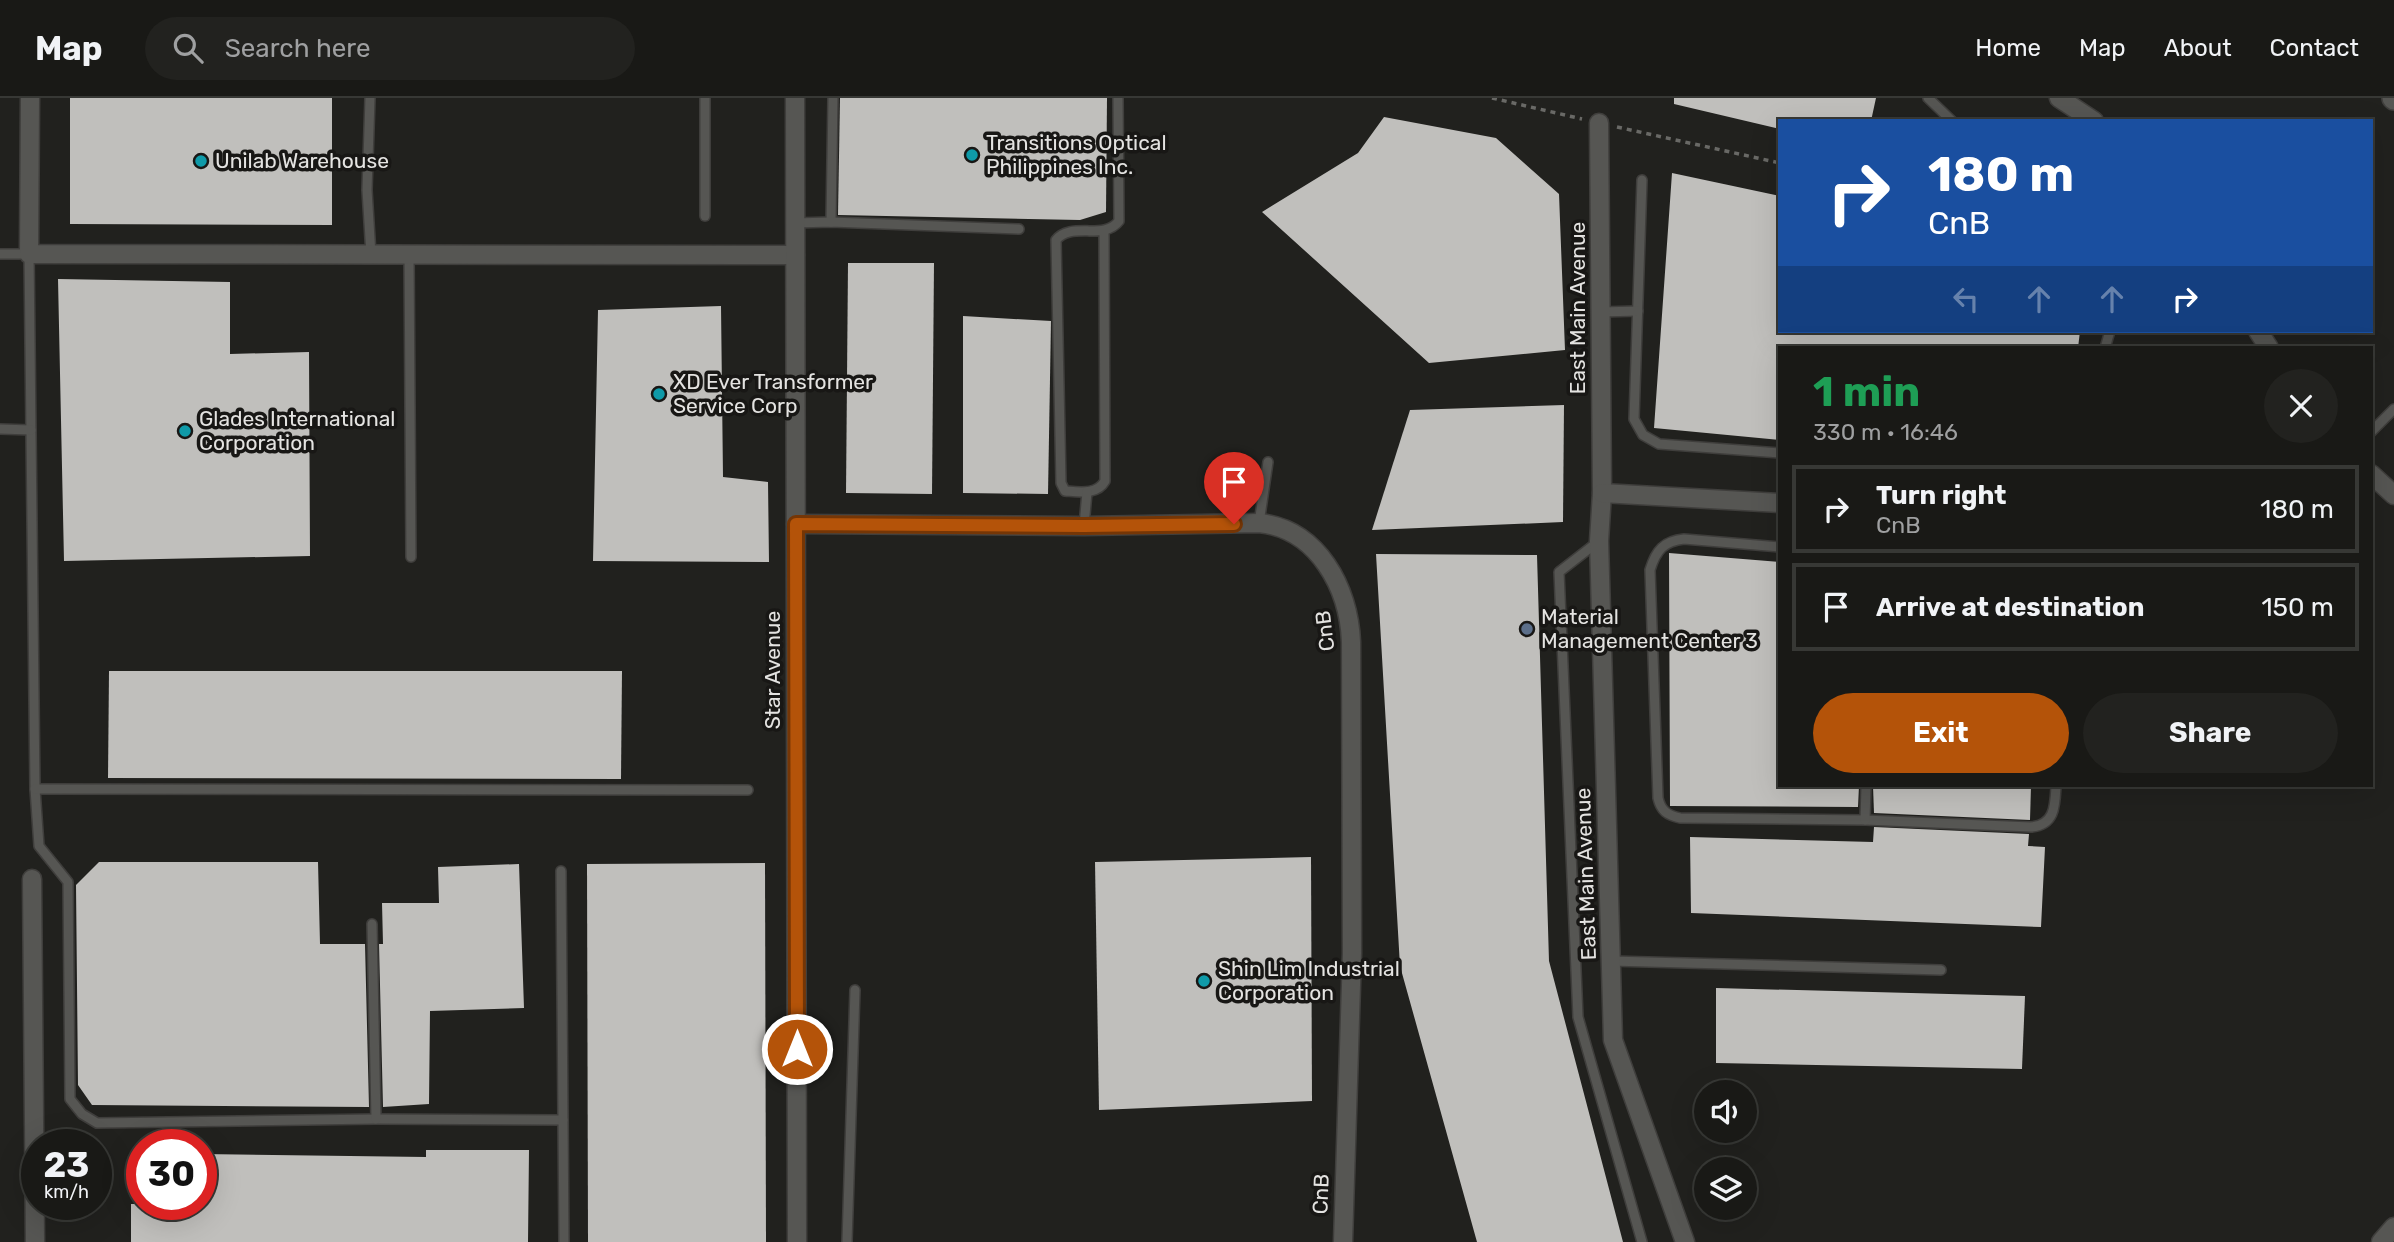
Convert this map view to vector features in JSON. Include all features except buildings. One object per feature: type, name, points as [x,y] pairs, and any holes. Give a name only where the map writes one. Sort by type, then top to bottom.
[{"type":"street","points":[[30,98],[29,254],[795,255]]},
{"type":"street","name":"Star Avenue","points":[[794,98],[797,1242]]},
{"type":"street","points":[[2059,98],[2093,119]]},
{"type":"street","points":[[2083,98],[2095,119]]},
{"type":"street","name":"East Main Avenue","points":[[1599,123],[1602,493],[1599,541],[1614,1040],[1685,1242]]},
{"type":"street","points":[[2373,476],[2394,495]]},
{"type":"street","points":[[1602,493],[1778,503]]},
{"type":"street","name":"CnB","points":[[796,524],[1084,526],[1259,523],[1292,533],[1318,554],[1338,582],[1350,629],[1352,953],[1343,1242]]},
{"type":"street","points":[[32,879],[34,1242]]},
{"type":"street","points":[[2381,1242],[2394,1227]]},
{"type":"lane","points":[[370,98],[367,190],[371,256]]},
{"type":"lane","points":[[705,98],[705,215]]},
{"type":"lane","points":[[831,222],[833,98]]},
{"type":"lane","points":[[1104,231],[1105,481],[1101,487],[1087,492],[1065,491],[1061,483],[1056,240],[1065,233],[1114,228],[1119,221],[1118,98]]},
{"type":"lane","points":[[1928,98],[1950,119]]},
{"type":"lane","points":[[1642,180],[1634,419],[1643,435],[1659,443],[1778,453]]},
{"type":"lane","points":[[795,223],[1018,229]]},
{"type":"lane","points":[[0,254],[29,254],[34,789],[39,846],[68,882],[70,1099],[82,1114],[97,1122],[563,1120]]},
{"type":"lane","points":[[409,255],[411,557]]},
{"type":"lane","points":[[1601,313],[1638,311]]},
{"type":"lane","points":[[2373,430],[2394,410]]},
{"type":"lane","points":[[0,429],[31,430]]},
{"type":"lane","points":[[1259,523],[1268,462]]},
{"type":"lane","points":[[1084,526],[1087,492]]},
{"type":"lane","points":[[1778,547],[1684,538],[1661,546],[1653,559],[1650,570],[1660,806],[1665,813],[1680,818],[1866,820],[2040,826],[2053,814],[2056,787]]},
{"type":"lane","points":[[1599,541],[1559,572],[1578,1017],[1643,1242]]},
{"type":"lane","points":[[1866,820],[1867,787]]},
{"type":"lane","points":[[34,789],[748,790]]},
{"type":"lane","points":[[561,871],[564,1242]]},
{"type":"lane","points":[[372,924],[376,1119]]},
{"type":"lane","points":[[1611,961],[1941,970]]},
{"type":"lane","points":[[847,1242],[855,990]]},
{"type":"path","points":[[1492,98],[1778,163]]},
{"type":"place","name":"Transitions Optical Philippines Inc.","points":[[972,155]]},
{"type":"place","name":"Unilab Warehouse","points":[[201,161]]},
{"type":"place","name":"XD Ever Transformer Service Corp","points":[[659,394]]},
{"type":"place","name":"Glades International Corporation","points":[[185,431]]},
{"type":"place","name":"Material Management Center 3","points":[[1527,629]]},
{"type":"place","name":"Shin Lim Industrial Corporation","points":[[1204,981]]},
{"type":"route","points":[[797,1049],[796,524],[1234,524]]}]
